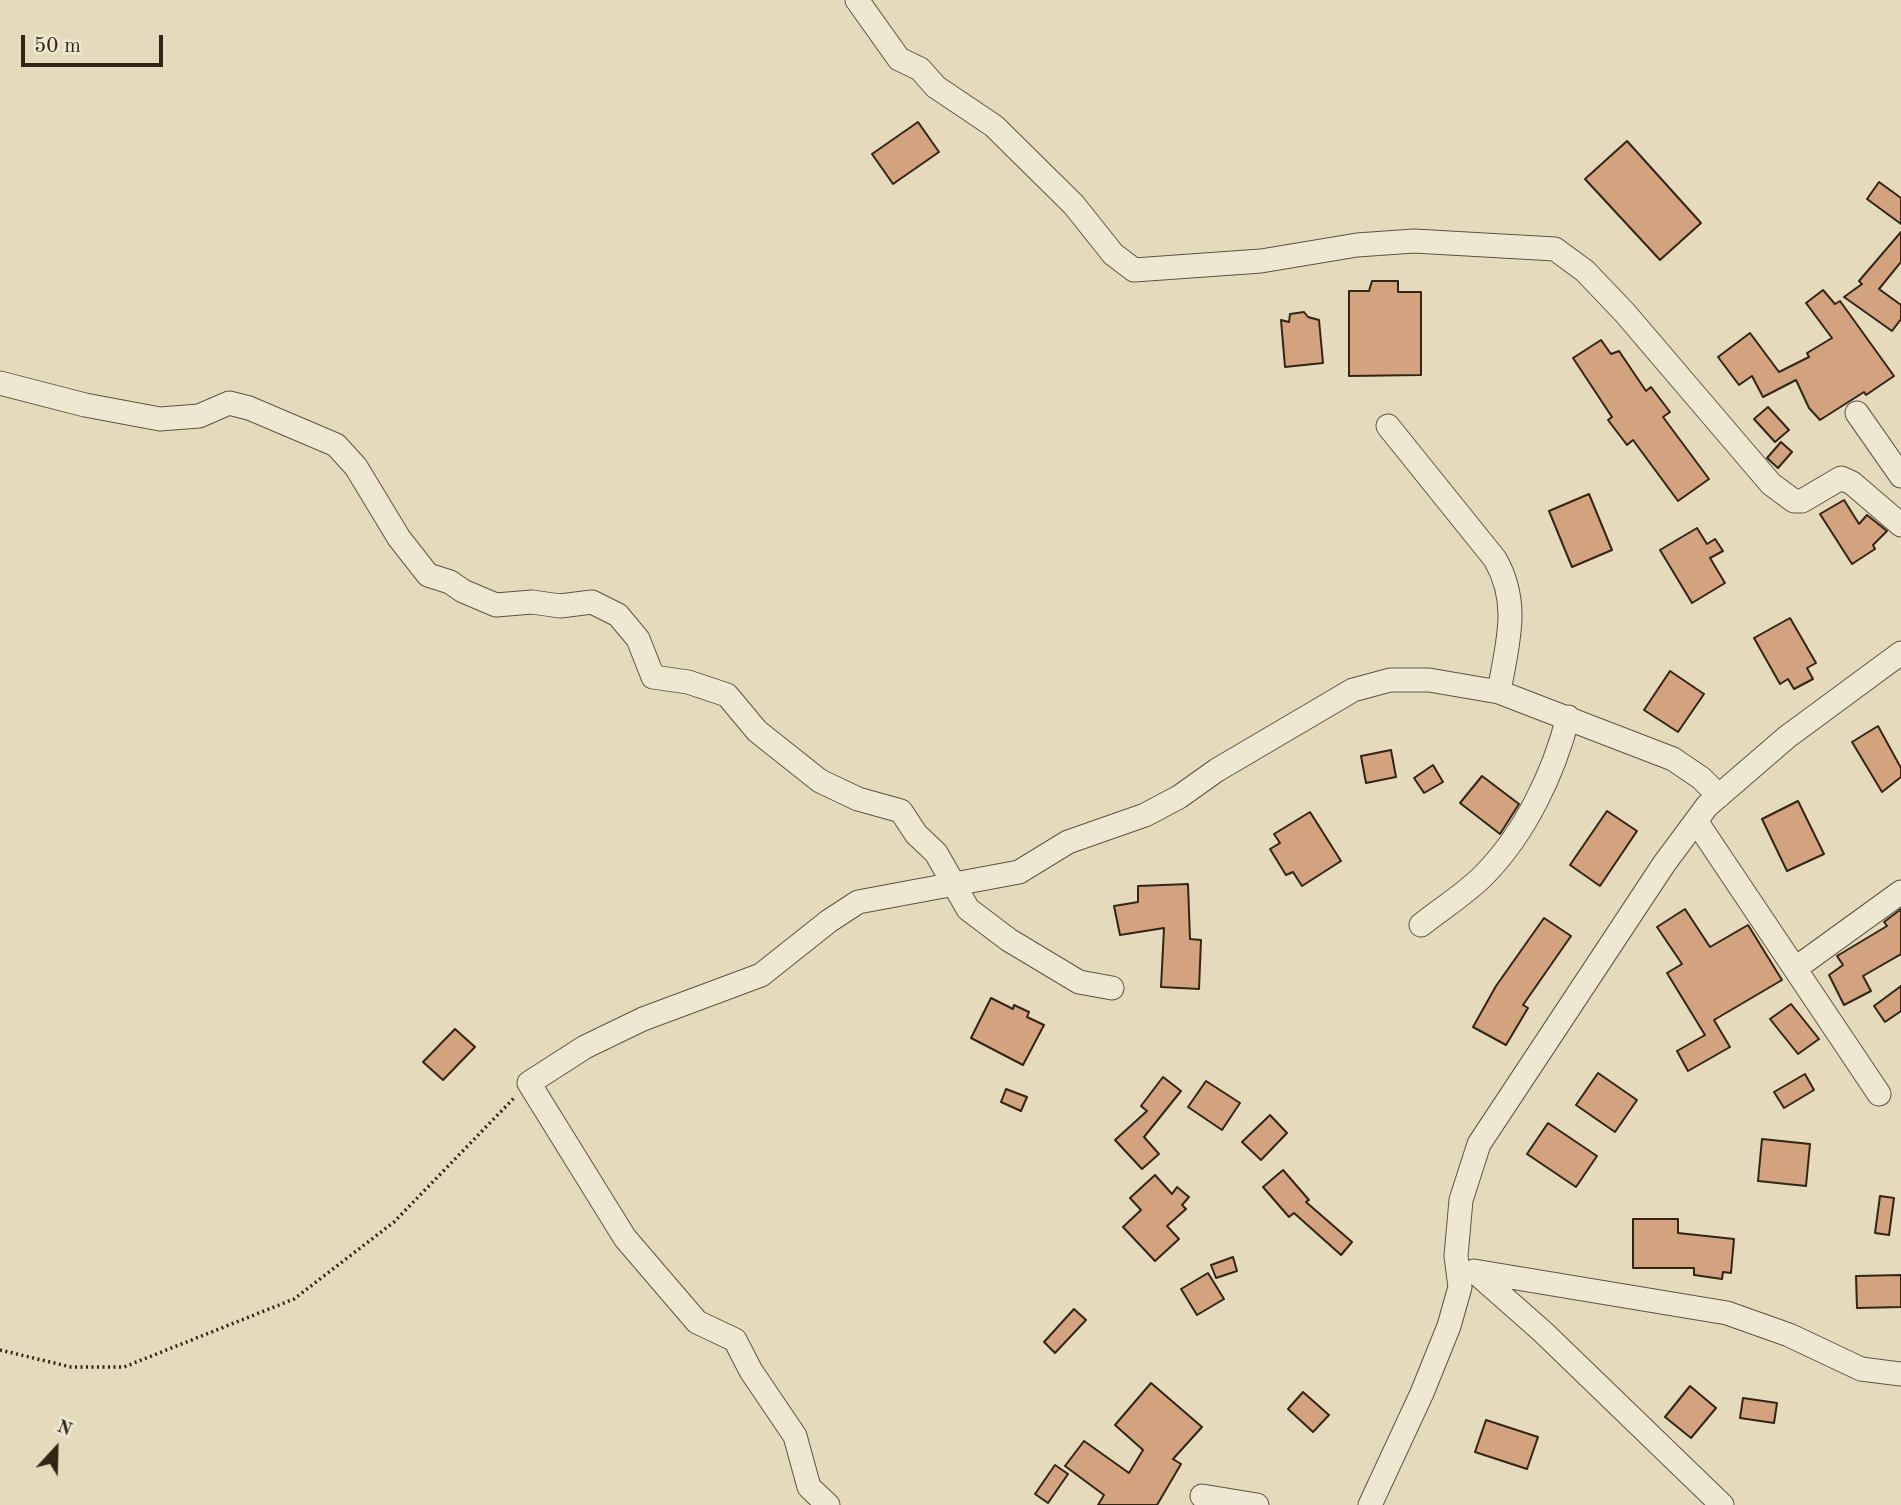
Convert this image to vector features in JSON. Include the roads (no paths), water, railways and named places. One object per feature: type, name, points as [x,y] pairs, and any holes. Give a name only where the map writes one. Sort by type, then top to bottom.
[{"type":"street","points":[[857,0],[899,59],[920,69],[936,87],[994,126],[1074,205],[1113,254],[1134,270],[1261,261],[1357,245],[1414,241],[1555,249],[1585,271],[1601,288],[1678,373],[1751,463],[1778,490],[1794,501],[1802,501],[1841,478],[1852,483],[1901,526]]},
{"type":"street","points":[[0,383],[85,405],[160,419],[199,416],[229,403],[249,408],[336,445],[356,467],[399,538],[428,575],[450,582],[463,591],[496,605],[532,602],[560,606],[592,602],[618,615],[638,639],[653,677],[688,682],[727,695],[757,731],[820,781],[858,799],[901,811],[916,834],[936,853],[968,909],[1009,940],[1079,982],[1112,988]]},
{"type":"street","points":[[1857,413],[1901,475]]},
{"type":"street","points":[[1388,426],[1495,559],[1507,580],[1510,628],[1499,692]]},
{"type":"street","points":[[1370,1505],[1422,1393],[1449,1326],[1465,1263],[1461,1200],[1479,1144],[1664,864],[1696,821],[1719,796],[1787,737],[1900,657]]},
{"type":"street","points":[[828,1505],[809,1487],[795,1436],[751,1371],[735,1340],[697,1322],[625,1238],[529,1083],[585,1047],[643,1019],[761,975],[829,921],[858,902],[1019,872],[1068,842],[1145,815],[1353,690],[1390,680],[1429,680],[1499,692],[1674,759],[1701,778],[1719,796]]},
{"type":"street","points":[[1421,925],[1484,875],[1517,836],[1539,792],[1568,718]]},
{"type":"street","points":[[1696,821],[1879,1094]]},
{"type":"street","points":[[1797,968],[1901,892]]},
{"type":"street","points":[[1465,1263],[1727,1312],[1789,1335],[1861,1369],[1901,1374]]},
{"type":"street","points":[[1465,1263],[1543,1332],[1723,1505]]},
{"type":"street","points":[[1202,1496],[1257,1505]]}]
